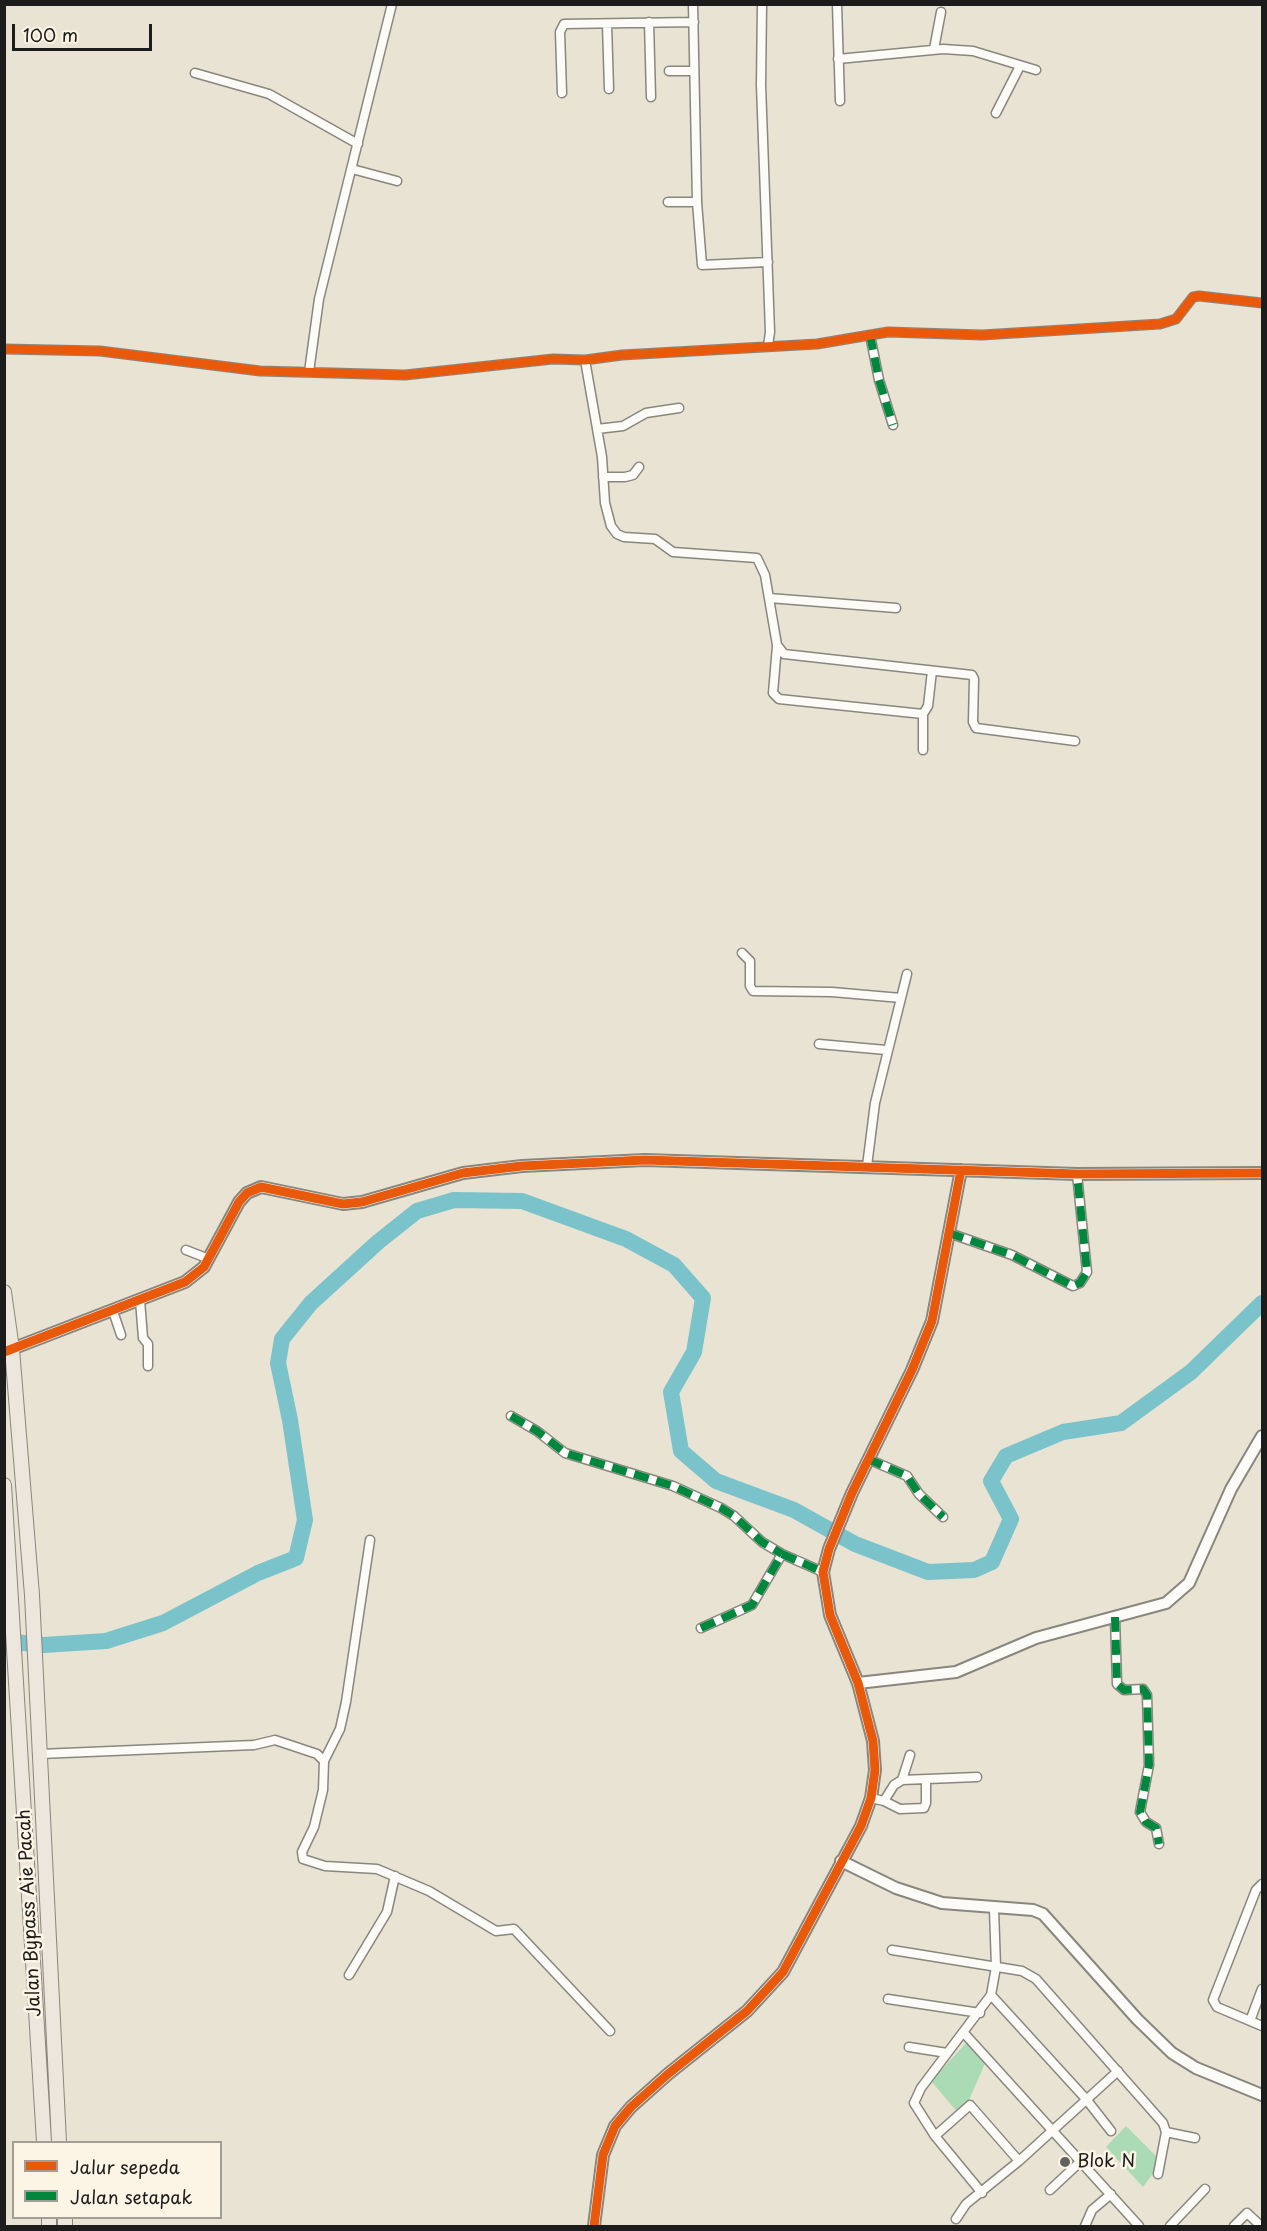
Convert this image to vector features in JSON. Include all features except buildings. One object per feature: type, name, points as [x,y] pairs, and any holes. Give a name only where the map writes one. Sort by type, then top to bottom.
[{"type":"highway","points":[[4,1292],[8,1351]]},
{"type":"highway","name":"Jalan Bypass Aie Pacah","points":[[8,1351],[32,1595],[59,2141]]},
{"type":"highway","points":[[4,1485],[44,2141]]},
{"type":"street","points":[[309,372],[317,306],[392,4]]},
{"type":"street","points":[[693,4],[697,202],[702,265],[768,262]]},
{"type":"street","points":[[762,4],[761,85],[768,262],[768,346]]},
{"type":"street","points":[[837,4],[840,101]]},
{"type":"street","points":[[934,49],[941,12]]},
{"type":"street","points":[[649,22],[651,97]]},
{"type":"street","points":[[562,93],[562,26],[694,22]]},
{"type":"street","points":[[607,24],[609,89]]},
{"type":"street","points":[[838,59],[934,49],[973,51],[1036,70]]},
{"type":"street","points":[[996,114],[1020,66]]},
{"type":"street","points":[[669,71],[694,71]]},
{"type":"street","points":[[195,73],[269,94],[358,144]]},
{"type":"street","points":[[352,169],[397,181]]},
{"type":"street","points":[[668,202],[697,202]]},
{"type":"street","points":[[4,349],[100,351],[247,370],[405,375],[553,359],[585,360],[622,355],[817,344],[888,332],[957,335],[1021,334],[1160,324],[1176,319],[1193,297],[1199,296],[1263,303]]},
{"type":"street","points":[[870,335],[879,380],[893,425]]},
{"type":"street","points":[[585,360],[597,429],[605,503],[611,526],[616,534],[624,537],[655,539],[673,552],[751,556],[762,566],[777,645],[773,693],[776,699],[922,714]]},
{"type":"street","points":[[597,429],[623,426],[646,413],[679,408]]},
{"type":"street","points":[[603,477],[633,475],[639,467]]},
{"type":"street","points":[[769,597],[896,608]]},
{"type":"street","points":[[777,645],[784,654],[972,675],[974,680],[973,722],[976,728],[1076,741]]},
{"type":"street","points":[[923,750],[922,714],[928,706],[932,671]]},
{"type":"street","points":[[742,953],[750,961],[750,986],[753,991],[832,992],[901,998]]},
{"type":"street","points":[[867,1166],[875,1103],[886,1050],[907,974]]},
{"type":"street","points":[[819,1044],[886,1050]]},
{"type":"street","points":[[8,1351],[185,1282],[204,1267],[239,1202],[247,1193],[261,1187],[343,1204],[362,1202],[463,1173],[522,1166],[645,1160],[1077,1174],[1263,1173]]},
{"type":"street","points":[[594,2226],[603,2155],[615,2126],[653,2087],[768,1991],[783,1972],[861,1826],[871,1798],[875,1755],[858,1683],[830,1615],[824,1572],[829,1549],[852,1493],[912,1370],[932,1321],[961,1170]]},
{"type":"street","points":[[949,1233],[1012,1255],[1073,1286],[1080,1283],[1087,1272],[1077,1174]]},
{"type":"street","points":[[186,1250],[209,1259]]},
{"type":"street","points":[[140,1300],[143,1338],[148,1344],[148,1366]]},
{"type":"street","points":[[113,1311],[121,1335]]},
{"type":"street","points":[[511,1416],[537,1431],[565,1453],[673,1486],[721,1508],[734,1516],[762,1542],[782,1554],[824,1572]]},
{"type":"street","points":[[858,1683],[956,1672],[1036,1638],[1166,1603],[1189,1583],[1231,1489],[1263,1436]]},
{"type":"street","points":[[868,1459],[907,1476],[919,1494],[943,1517]]},
{"type":"street","points":[[370,1540],[346,1702],[340,1729],[324,1761],[320,1809],[302,1852],[303,1859],[313,1864],[367,1868],[395,1876],[446,1901],[496,1931],[514,1929],[610,2031]]},
{"type":"street","points":[[701,1628],[750,1606],[782,1554]]},
{"type":"street","points":[[1115,1617],[1117,1684],[1124,1690],[1143,1689],[1147,1695],[1149,1765],[1140,1812],[1142,1817],[1156,1828],[1159,1844]]},
{"type":"street","points":[[40,1754],[254,1745],[275,1740],[317,1754],[324,1761]]},
{"type":"street","points":[[902,1780],[910,1755]]},
{"type":"street","points":[[884,1801],[894,1785],[902,1780],[977,1776]]},
{"type":"street","points":[[871,1798],[884,1801],[900,1809],[924,1808],[926,1780]]},
{"type":"street","points":[[841,1861],[874,1879],[918,1897],[942,1903],[994,1909],[1033,1910],[1043,1914],[1137,2019],[1172,2053],[1196,2068],[1263,2095]]},
{"type":"street","points":[[349,1975],[387,1912],[395,1876]]},
{"type":"street","points":[[1263,1884],[1256,1890],[1213,2000],[1217,2007],[1263,2026]]},
{"type":"street","points":[[982,2193],[935,2136],[914,2103],[921,2088],[946,2053],[980,2013],[991,1995],[996,1967],[994,1909]]},
{"type":"street","points":[[892,1950],[1022,1971],[1036,1979],[1160,2119],[1166,2132],[1158,2174]]},
{"type":"street","points":[[1250,2021],[1263,1989]]},
{"type":"street","points":[[991,1995],[1086,2099],[1111,2131]]},
{"type":"street","points":[[888,1999],[980,2013]]},
{"type":"street","points":[[963,2032],[1139,2226]]},
{"type":"street","points":[[909,2047],[946,2053]]},
{"type":"street","points":[[956,2219],[966,2204],[1019,2161],[1118,2071]]},
{"type":"street","points":[[935,2136],[970,2105],[1019,2161]]},
{"type":"street","points":[[1166,2132],[1195,2138]]},
{"type":"street","points":[[1050,2190],[1081,2161]]},
{"type":"street","points":[[1170,2226],[1205,2189]]},
{"type":"street","points":[[1085,2226],[1092,2210],[1111,2194]]},
{"type":"street","points":[[1234,2226],[1247,2213],[1261,2226]]},
{"type":"green space","points":[[968,2041],[986,2061],[966,2107],[959,2114],[931,2081]]},
{"type":"green space","points":[[1126,2126],[1156,2156],[1154,2172],[1143,2187],[1106,2147]]},
{"type":"waterway","points":[[4,1641],[44,1645],[106,1641],[163,1623],[258,1573],[296,1558],[305,1520],[290,1420],[278,1363],[282,1339],[311,1303],[378,1242],[417,1211],[454,1200],[522,1201],[626,1239],[674,1265],[703,1298],[694,1352],[671,1392],[681,1451],[716,1481],[794,1510],[855,1544],[928,1572],[974,1570],[992,1562],[1011,1519],[991,1481],[1006,1456],[1063,1432],[1121,1423],[1191,1372],[1262,1303]]},
{"type":"marked path","points":[[870,335],[879,380],[893,425]]},
{"type":"marked path","points":[[949,1233],[1012,1255],[1073,1286],[1080,1283],[1087,1272],[1077,1174]]},
{"type":"marked path","points":[[511,1416],[537,1431],[565,1453],[673,1486],[721,1508],[734,1516],[762,1542],[782,1554]]},
{"type":"marked path","points":[[868,1459],[907,1476],[919,1494],[943,1517]]},
{"type":"marked path","points":[[701,1628],[752,1605],[782,1554],[823,1572]]},
{"type":"marked path","points":[[1115,1617],[1117,1684],[1124,1690],[1143,1689],[1147,1695],[1149,1765],[1140,1812],[1146,1822],[1156,1828],[1159,1844]]},
{"type":"cycle path","points":[[4,349],[100,351],[260,371],[405,375],[553,359],[585,360],[622,355],[817,344],[888,332],[982,335],[1160,324],[1176,319],[1193,297],[1262,303]]},
{"type":"cycle path","points":[[4,1352],[185,1282],[204,1267],[239,1202],[247,1193],[261,1187],[343,1204],[362,1202],[463,1173],[522,1166],[645,1160],[1077,1174],[1262,1173]]},
{"type":"cycle path","points":[[594,2226],[603,2155],[615,2126],[631,2107],[668,2074],[747,2011],[783,1972],[861,1826],[871,1798],[875,1770],[873,1741],[858,1683],[830,1615],[823,1572],[829,1549],[852,1493],[912,1370],[932,1321],[961,1170]]},
{"type":"place","name":"Blok N","points":[[1065,2162]]}]
